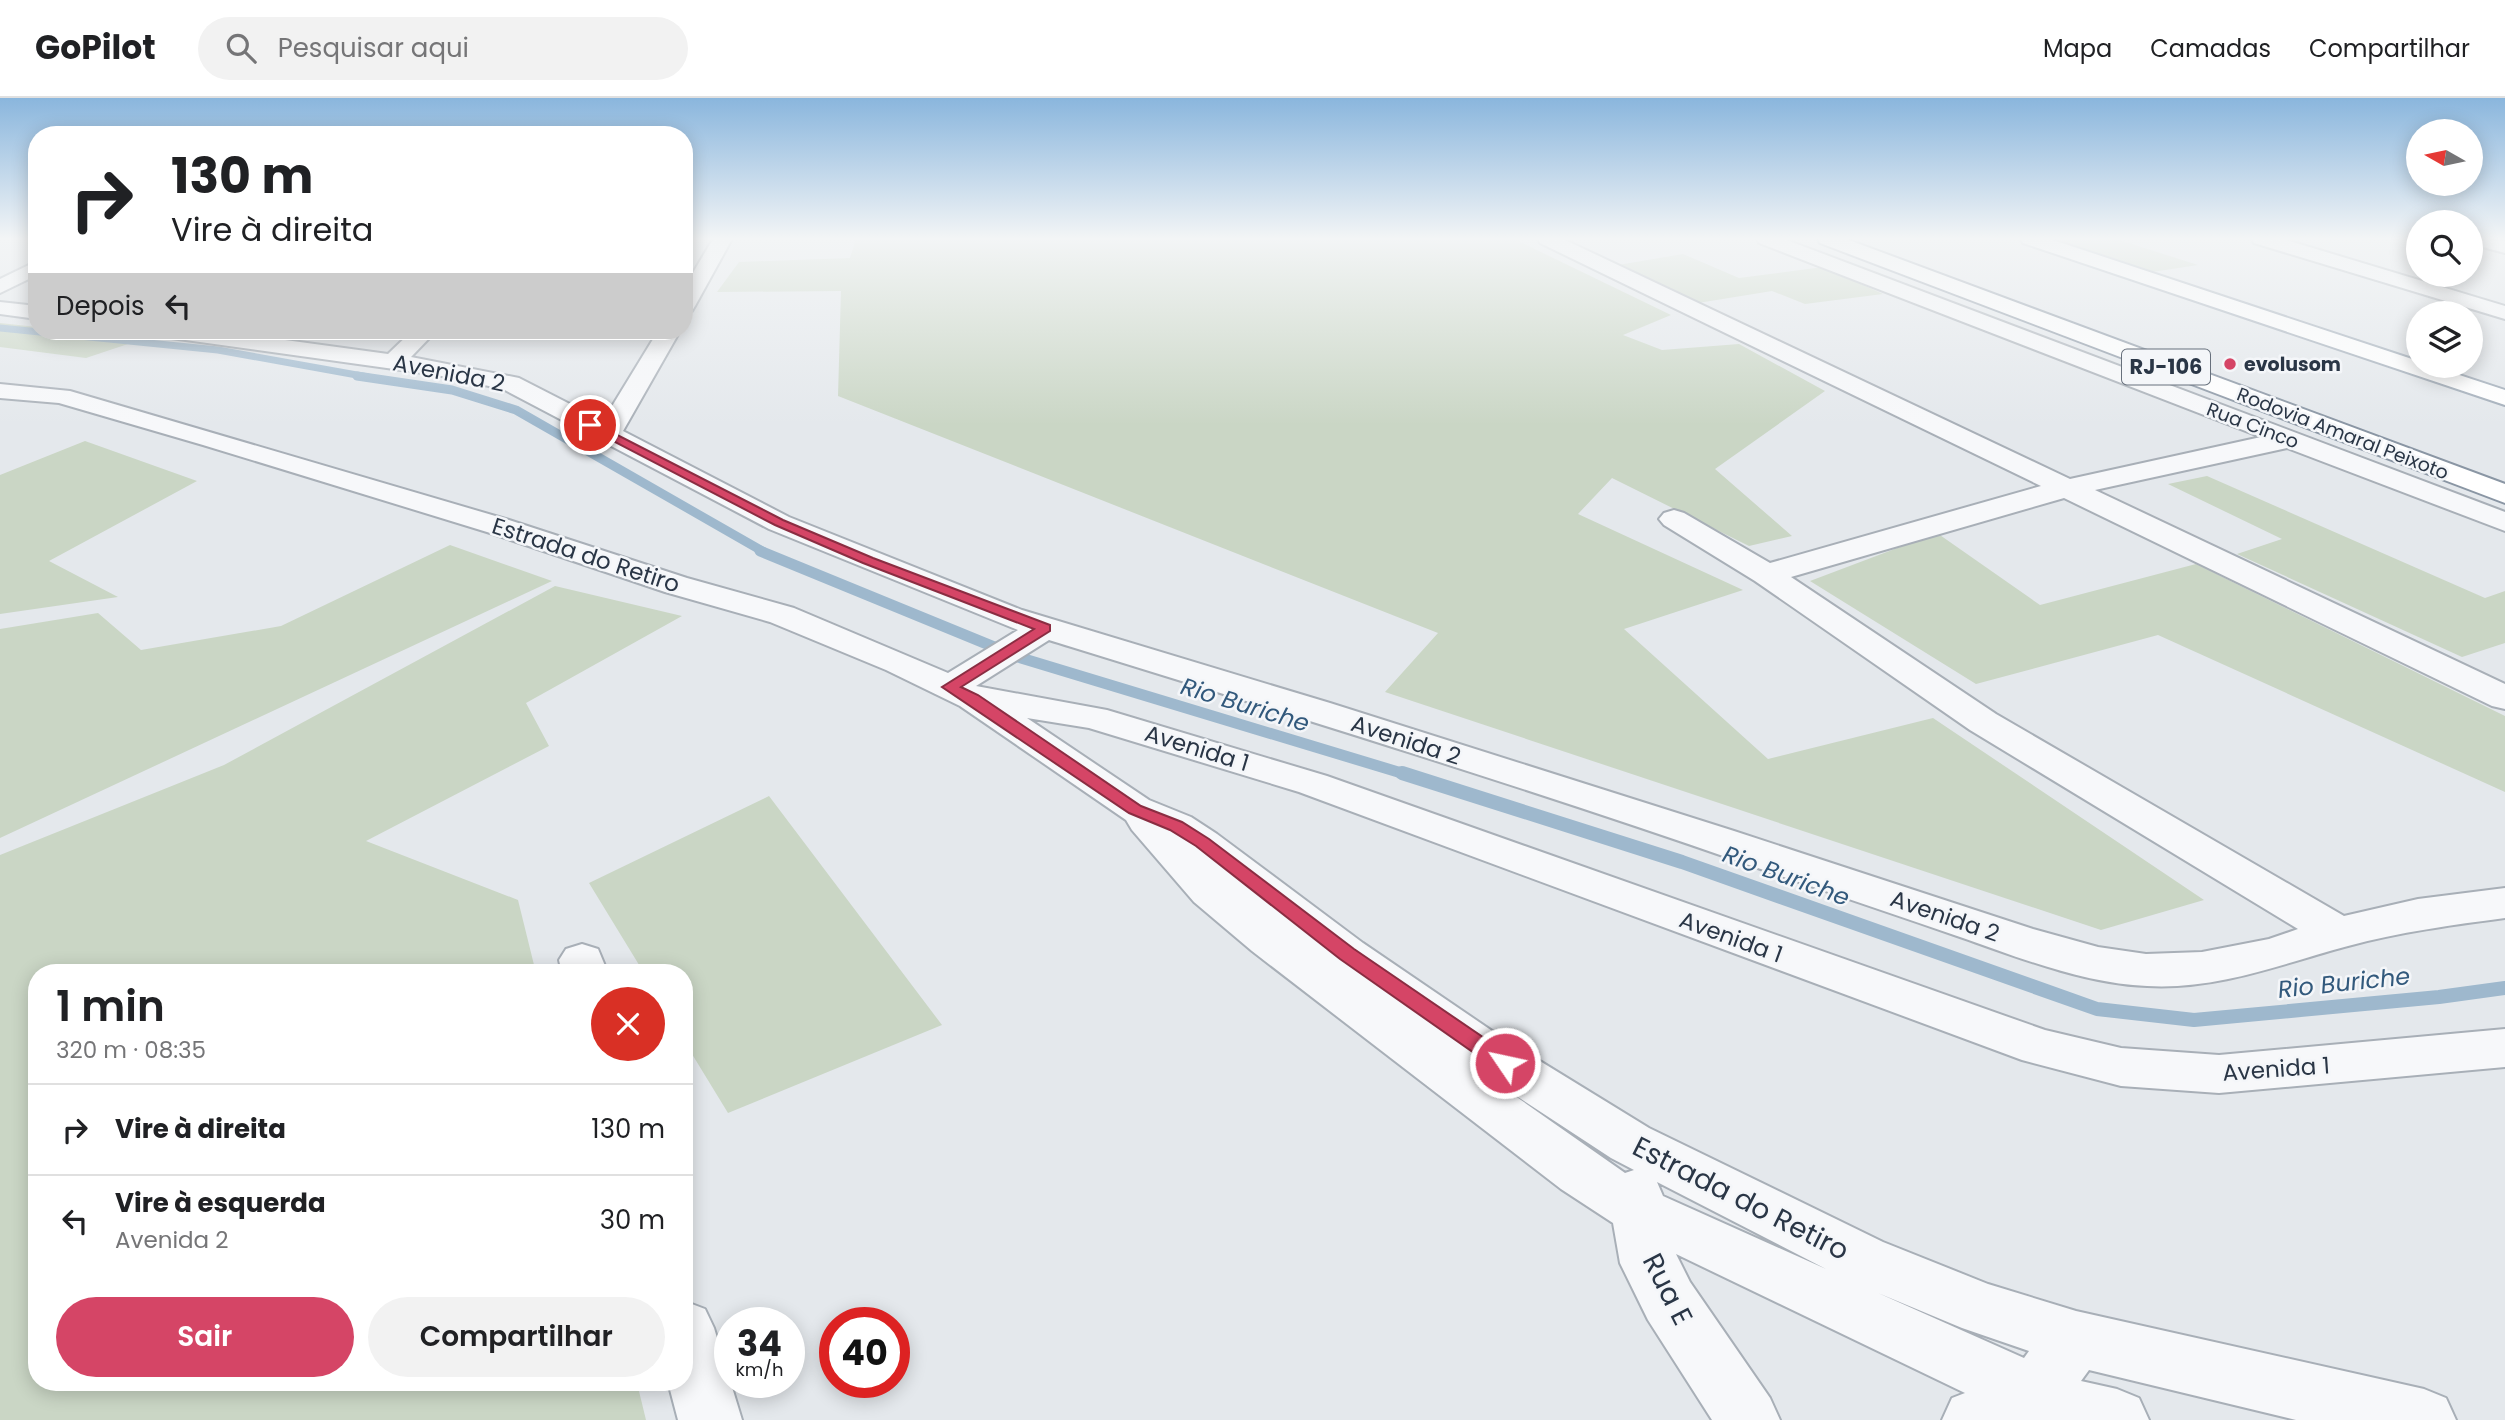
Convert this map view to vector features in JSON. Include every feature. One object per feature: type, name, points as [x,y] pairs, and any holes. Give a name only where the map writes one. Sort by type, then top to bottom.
[{"type":"main road","name":"Rodovia Amaral Peixoto","points":[[1991,301],[2505,494]]},
{"type":"main road","name":"Rodovia Amaral Peixoto","points":[[2023,301],[2505,477]]},
{"type":"main road","points":[[2214,301],[2505,398]]},
{"type":"street","points":[[1677,301],[2063,489],[2505,698]]},
{"type":"street","name":"Rua Cinco","points":[[1928,301],[2505,522]]},
{"type":"street","points":[[2464,301],[2505,313]]},
{"type":"street","points":[[0,308],[28,312]]},
{"type":"street","name":"Avenida 2","points":[[239,340],[474,374],[510,383],[779,523],[1034,635],[1317,711],[1718,840],[2022,942],[2098,963],[2146,970],[2202,968],[2272,954],[2338,933],[2418,914],[2505,903]]},
{"type":"street","points":[[393,362],[416,340]]},
{"type":"street","points":[[608,435],[664,340]]},
{"type":"street","points":[[2126,376],[2160,364]]},
{"type":"street","name":"Estrada do Retiro","points":[[0,391],[61,396],[212,439],[498,526],[676,585],[782,615],[971,683],[1135,809],[1209,892],[1268,940],[1580,1173],[1636,1209],[2035,1394],[2071,1409],[2118,1420]]},
{"type":"street","points":[[1766,574],[2063,489],[2290,439]]},
{"type":"street","points":[[1674,519],[1766,574],[1983,722],[2338,933]]},
{"type":"street","points":[[971,683],[1034,635]]},
{"type":"street","name":"Avenida 1","points":[[971,683],[1300,780],[2039,1047],[2121,1067],[2219,1074],[2505,1048]]},
{"type":"street","name":"Estrada do Retiro","points":[[1135,809],[1176,826],[1202,842],[1347,954],[1484,1049],[1630,1143],[1863,1260],[1983,1309],[2076,1339],[2424,1420]]},
{"type":"street","name":"Rua E","points":[[1630,1143],[1636,1209],[1649,1263],[1670,1301],[1748,1420]]},
{"type":"street","points":[[1974,1420],[2035,1394],[2076,1339]]},
{"type":"street","points":[[693,1360],[710,1420]]},
{"type":"green space","points":[[841,301],[1641,301],[1671,315],[1623,335],[1662,350],[1739,344],[1825,391],[1715,469],[1792,536],[1749,546],[1612,478],[1578,514],[1743,590],[1624,629],[1768,759],[1933,718],[2204,900],[2101,930],[1385,692],[1438,633],[838,396]]},
{"type":"green space","points":[[1797,301],[1831,301],[1805,304]]},
{"type":"green space","points":[[0,323],[28,326],[28,340],[140,340],[86,358],[0,347]]},
{"type":"green space","points":[[85,441],[197,481],[49,561],[118,597],[0,614],[0,475]]},
{"type":"green space","points":[[2207,476],[2485,598],[2505,591],[2505,643],[2462,657],[2237,554],[2282,539],[2168,484]]},
{"type":"green space","points":[[1937,533],[2040,605],[2196,564],[2505,716],[2505,792],[2158,635],[1976,684],[1810,581]]},
{"type":"green space","points":[[450,545],[552,581],[0,838],[0,629],[98,613],[141,650],[281,626]]},
{"type":"green space","points":[[555,586],[682,616],[526,703],[549,746],[366,841],[518,900],[534,964],[28,964],[28,1391],[639,1391],[646,1420],[0,1420],[0,855],[224,765]]},
{"type":"green space","points":[[769,796],[942,1025],[728,1113],[693,1056],[693,964],[638,964],[589,883]]},
{"type":"waterway","name":"Rio Buriche","points":[[0,328],[28,331]]},
{"type":"waterway","name":"Rio Buriche","points":[[119,340],[218,350],[368,377]]},
{"type":"waterway","name":"Rio Buriche","points":[[357,376],[452,390],[516,410],[764,552]]},
{"type":"waterway","name":"Rio Buriche","points":[[760,551],[1021,658],[1408,775]]},
{"type":"waterway","name":"Rio Buriche","points":[[1402,773],[1682,862],[2097,1009],[2194,1020],[2439,997],[2505,988]]},
{"type":"place","name":"evolusom","points":[[2230,364]]},
{"type":"route","points":[[590,425],[779,523],[868,561],[1010,617],[1045,628],[950,687],[973,698],[1135,809],[1176,826],[1202,842],[1347,954],[1505,1063]]}]
